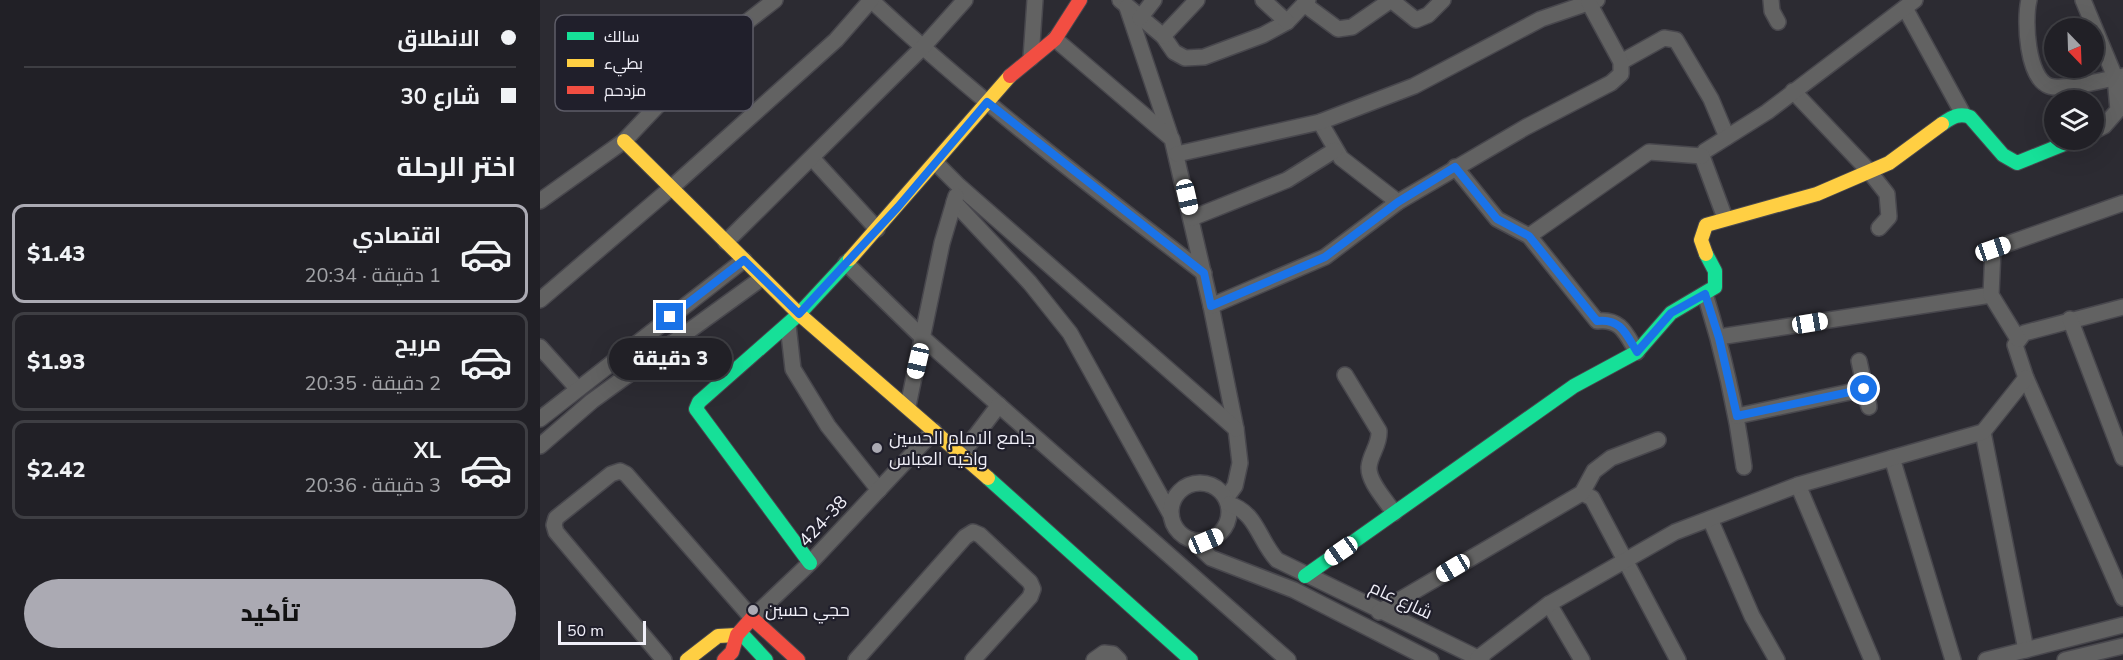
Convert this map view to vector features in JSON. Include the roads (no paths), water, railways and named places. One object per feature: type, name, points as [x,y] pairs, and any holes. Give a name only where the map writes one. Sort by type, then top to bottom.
[{"type":"street","points":[[753,19],[775,0]]},
{"type":"street","points":[[540,300],[671,188],[836,40],[871,0],[922,48],[987,102],[1204,273]]},
{"type":"street","points":[[726,242],[922,48],[965,0]]},
{"type":"street","points":[[1030,58],[1035,0]]},
{"type":"street","points":[[810,563],[696,409],[699,402],[793,320],[936,163],[987,102],[1030,58],[1055,39],[1080,0]]},
{"type":"street","points":[[1140,18],[1154,0]]},
{"type":"street","points":[[1162,36],[1197,0]]},
{"type":"street","points":[[1263,0],[1287,22]]},
{"type":"street","points":[[1124,3],[1162,36],[1174,52],[1185,58],[1204,57],[1263,36],[1287,22],[1306,2],[1338,29],[1352,27],[1386,1],[1391,0],[1398,3],[1416,21],[1428,15],[1443,0]]},
{"type":"street","points":[[1771,0],[1772,11],[1778,22]]},
{"type":"street","points":[[2029,0],[2026,33],[2041,80],[2050,87],[2119,76]]},
{"type":"street","points":[[2083,0],[2119,76],[2118,110],[2104,126]]},
{"type":"street","points":[[1177,154],[1320,122],[1414,86],[1541,20],[1593,2],[1621,62],[1620,74],[1611,83],[1455,167],[1398,202],[1325,257],[1211,306]]},
{"type":"street","points":[[1124,3],[1177,154],[1211,306],[1236,429],[1240,463],[1235,486],[1228,501]]},
{"type":"street","points":[[1702,156],[1705,151],[1793,91],[1910,4],[1963,114]]},
{"type":"street","points":[[1621,62],[1664,38],[1676,40],[1711,99],[1727,137]]},
{"type":"street","points":[[1055,39],[1172,139]]},
{"type":"street","points":[[1793,91],[1869,171],[1887,194],[1889,217],[1879,228]]},
{"type":"street","points":[[540,201],[624,141],[652,111]]},
{"type":"street","points":[[1305,576],[1574,386],[1637,352],[1671,313],[1715,287],[1717,280],[1700,239],[1701,231],[1706,225],[1817,194],[1889,163],[1952,117],[1963,114],[1970,117],[2003,155],[2017,163],[2049,150]]},
{"type":"street","points":[[1320,122],[1341,158],[1398,202]]},
{"type":"street","points":[[624,141],[762,278],[793,320],[908,406],[1191,660]]},
{"type":"street","points":[[1192,218],[1287,180],[1335,150]]},
{"type":"street","points":[[1529,236],[1649,152],[1702,156]]},
{"type":"street","points":[[1702,156],[1725,218]]},
{"type":"street","points":[[812,158],[877,229]]},
{"type":"street","points":[[936,163],[958,186],[1236,429]]},
{"type":"street","points":[[1455,167],[1497,219],[1529,236],[1597,321],[1614,321],[1620,324],[1637,352]]},
{"type":"street","points":[[908,406],[924,339],[942,243],[958,186]]},
{"type":"street","points":[[954,202],[1030,283],[1070,333],[1171,514],[1174,526],[1188,538],[1206,541],[1221,532],[1230,516],[1228,501],[1219,489],[1209,484],[1198,483],[1187,486],[1178,493],[1172,503],[1171,514]]},
{"type":"street","points":[[2018,339],[1991,295],[1993,249],[2123,203]]},
{"type":"street","points":[[540,419],[744,260]]},
{"type":"street","points":[[846,263],[924,339],[1288,660]]},
{"type":"street","points":[[540,446],[592,401],[762,278]]},
{"type":"street","points":[[1705,294],[1719,338],[1737,416],[1744,468]]},
{"type":"street","points":[[1719,338],[1991,295]]},
{"type":"street","points":[[2123,307],[2070,319],[2024,333],[2018,339],[2016,352],[2123,598]]},
{"type":"street","points":[[2070,319],[2123,458]]},
{"type":"street","points":[[793,320],[794,369],[828,426],[879,490]]},
{"type":"street","points":[[540,347],[577,388]]},
{"type":"street","points":[[1859,361],[1869,406]]},
{"type":"street","points":[[1345,375],[1379,431],[1380,440],[1369,467],[1372,478],[1394,513]]},
{"type":"street","points":[[1480,659],[1549,604],[1675,532],[1798,485],[1983,432],[2026,378]]},
{"type":"street","points":[[1737,416],[1864,389]]},
{"type":"street","points":[[961,455],[999,405]]},
{"type":"street","name":"424-38","points":[[724,660],[735,647],[739,633],[752,618],[810,563],[934,431]]},
{"type":"street","points":[[1983,432],[2026,650]]},
{"type":"street","points":[[1379,612],[1582,493],[1594,471],[1611,458],[1658,440]]},
{"type":"street","points":[[1892,458],[1953,660]]},
{"type":"street","points":[[664,660],[556,532],[554,525],[556,518],[610,474],[620,471],[626,474],[752,618],[798,660]]},
{"type":"street","points":[[1798,485],[1872,660]]},
{"type":"street","points":[[1582,493],[1592,498],[1678,660]]},
{"type":"street","name":"شارع عام","points":[[1228,501],[1248,512],[1266,549],[1277,560],[1305,576],[1480,659]]},
{"type":"street","points":[[1710,519],[1752,616],[1777,660]]},
{"type":"street","points":[[856,660],[965,537],[973,532],[980,535],[1022,574],[1033,589],[973,660]]},
{"type":"street","points":[[1173,559],[1188,538]]},
{"type":"street","name":"شارع عام","points":[[1188,538],[1211,558],[1294,590],[1431,660]]},
{"type":"street","points":[[1549,604],[1582,660]]},
{"type":"street","points":[[1986,660],[2123,625]]},
{"type":"street","points":[[687,660],[718,636],[739,633],[766,660]]},
{"type":"street","points":[[2065,660],[2123,646]]},
{"type":"street","points":[[1094,660],[1104,653],[1113,654],[1119,660]]},
{"type":"place","name":"جامع الامام الحسين واخيه العباس","points":[[877,448]]},
{"type":"place","name":"حجي حسين","points":[[753,610]]}]
